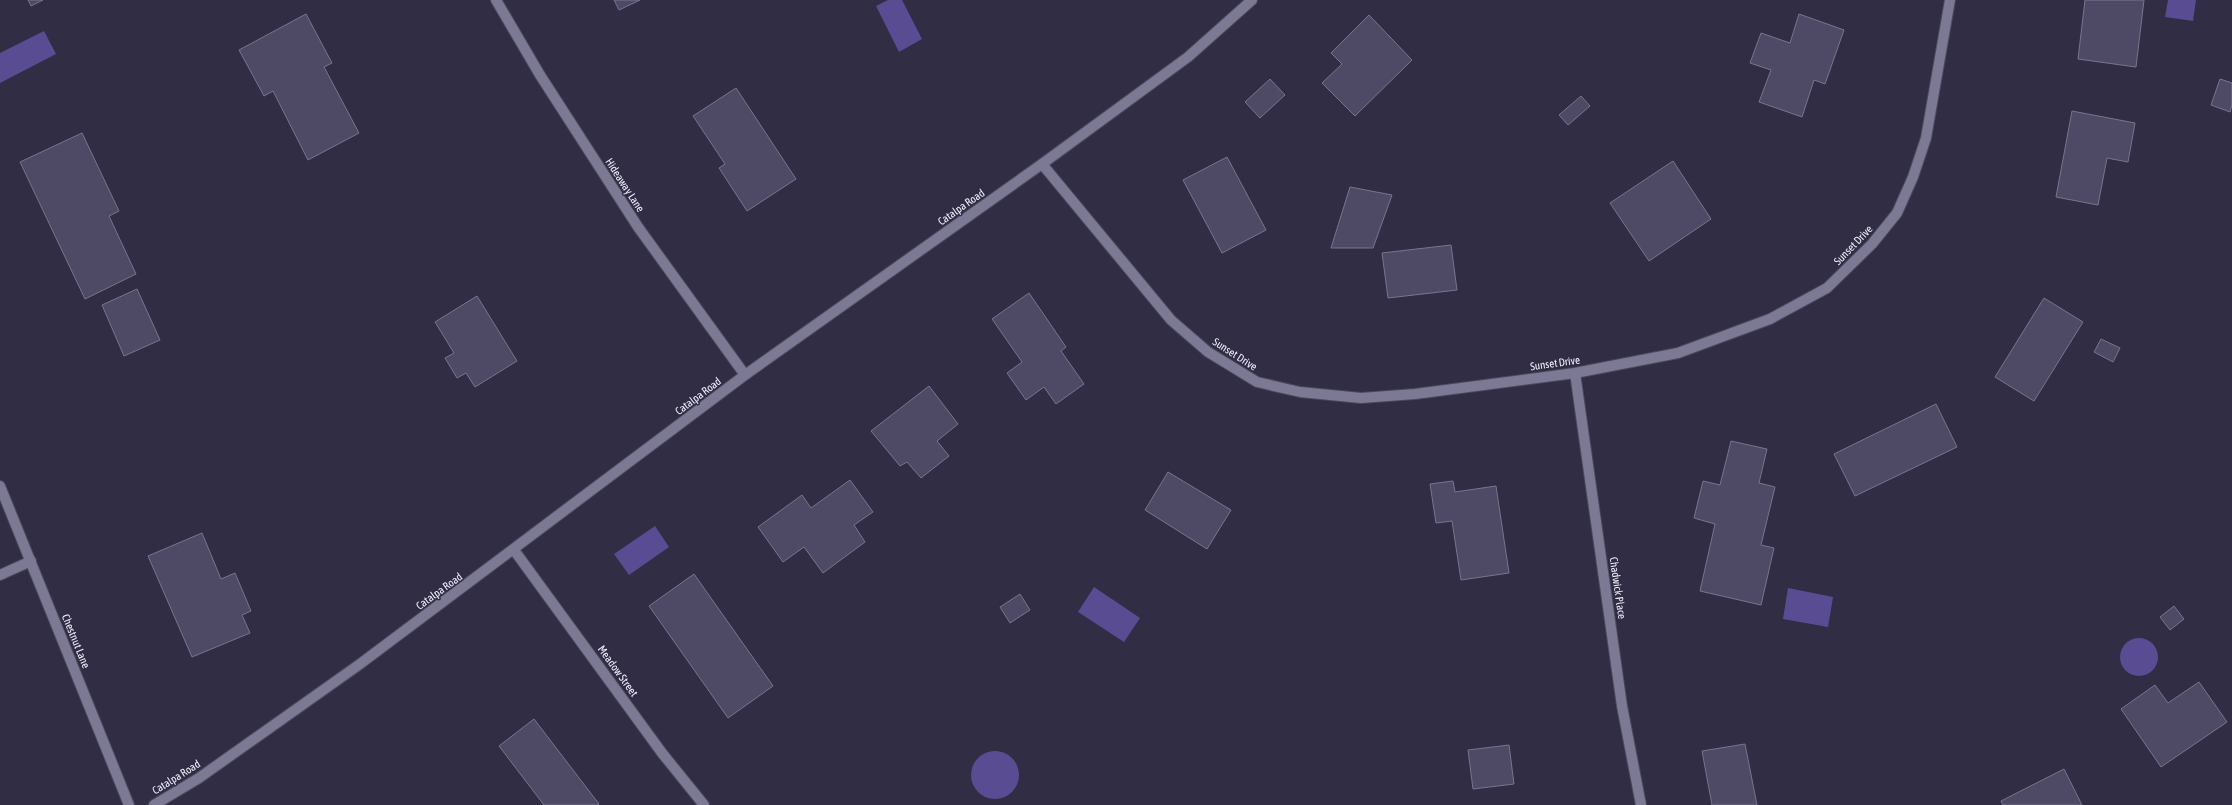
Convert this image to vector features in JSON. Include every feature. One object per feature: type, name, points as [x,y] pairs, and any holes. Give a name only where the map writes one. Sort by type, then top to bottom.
[{"type":"street","name":"Hideaway Lane","points":[[496,0],[540,74],[638,227],[745,375]]},
{"type":"street","name":"Catalpa Road","points":[[154,805],[199,778],[309,701],[514,550],[745,375],[1042,164],[1188,57],[1252,0]]},
{"type":"street","name":"Sunset Drive","points":[[1042,164],[1172,320],[1208,352],[1257,382],[1300,392],[1361,398],[1415,394],[1575,373],[1678,353],[1770,320],[1827,288],[1867,250],[1898,212],[1913,177],[1926,138],[1950,0]]},
{"type":"street","name":"Chadwick Place","points":[[1575,373],[1622,706],[1641,805]]},
{"type":"street","name":"Chestnut Lane","points":[[0,486],[129,805]]},
{"type":"street","name":"Meadow Street","points":[[514,550],[662,752],[704,805]]},
{"type":"street","points":[[0,575],[31,561]]},
{"type":"shaded area","points":[[888,0],[902,0],[922,39],[899,52],[876,6]]},
{"type":"shaded area","points":[[2168,0],[2196,0],[2193,21],[2165,17]]},
{"type":"shaded area","points":[[44,31],[56,54],[0,83],[0,53]]},
{"type":"shaded area","points":[[655,526],[669,547],[629,575],[614,554]]},
{"type":"shaded area","points":[[1094,587],[1140,618],[1124,642],[1078,612]]},
{"type":"shaded area","points":[[1788,588],[1833,597],[1828,627],[1783,619]]},
{"type":"shaded area","points":[[2139,638],[2152,644],[2158,657],[2152,670],[2139,676],[2126,670],[2120,657],[2126,644]]},
{"type":"shaded area","points":[[990,751],[1000,751],[1009,755],[1015,761],[1019,770],[1019,780],[1015,789],[1009,795],[1000,799],[990,799],[981,795],[975,789],[971,780],[971,770],[975,761],[981,755]]},
{"type":"building","points":[[28,0],[43,0],[31,6]]},
{"type":"building","points":[[614,0],[640,0],[619,10]]},
{"type":"building","points":[[2085,0],[2144,0],[2136,67],[2078,59]]},
{"type":"building","points":[[306,14],[332,63],[324,67],[359,133],[308,160],[273,91],[264,96],[239,50]]},
{"type":"building","points":[[1799,14],[1844,30],[1825,84],[1814,80],[1802,117],[1759,102],[1771,70],[1750,63],[1761,33],[1790,43]]},
{"type":"building","points":[[1369,15],[1412,60],[1355,116],[1322,83],[1342,64],[1331,53]]},
{"type":"building","points":[[1270,79],[1285,95],[1260,118],[1245,102]]},
{"type":"building","points":[[2220,79],[2232,83],[2232,105],[2230,112],[2211,105]]},
{"type":"building","points":[[736,88],[796,179],[747,211],[719,168],[725,164],[693,116]]},
{"type":"building","points":[[1581,96],[1590,106],[1568,125],[1559,115]]},
{"type":"building","points":[[2072,111],[2135,123],[2128,162],[2107,158],[2098,205],[2056,197]]},
{"type":"building","points":[[82,133],[119,211],[109,216],[136,274],[85,299],[20,162]]},
{"type":"building","points":[[1227,157],[1266,230],[1222,253],[1183,180]]},
{"type":"building","points":[[1673,161],[1711,219],[1649,261],[1610,203]]},
{"type":"building","points":[[1350,187],[1392,195],[1373,248],[1331,248]]},
{"type":"building","points":[[1451,245],[1457,290],[1388,298],[1382,253]]},
{"type":"building","points":[[137,289],[160,340],[124,356],[102,305]]},
{"type":"building","points":[[1029,293],[1066,347],[1061,351],[1084,384],[1056,404],[1044,387],[1026,400],[1007,373],[1022,362],[992,319]]},
{"type":"building","points":[[477,296],[517,361],[475,387],[466,373],[457,378],[445,358],[454,353],[435,322]]},
{"type":"building","points":[[2044,298],[2083,322],[2034,401],[1995,377]]},
{"type":"building","points":[[2101,339],[2120,348],[2113,362],[2094,352]]},
{"type":"building","points":[[929,386],[958,424],[937,441],[949,456],[921,478],[907,462],[900,466],[871,431]]},
{"type":"building","points":[[1936,404],[1957,447],[1855,496],[1834,454]]},
{"type":"building","points":[[1731,441],[1767,449],[1759,483],[1775,487],[1761,545],[1774,548],[1761,605],[1700,591],[1715,524],[1694,518],[1703,481],[1720,485]]},
{"type":"building","points":[[1168,472],[1231,510],[1207,549],[1145,510]]},
{"type":"building","points":[[850,480],[873,512],[854,525],[865,542],[823,573],[804,547],[783,562],[758,527],[802,495],[811,508]]},
{"type":"building","points":[[1453,481],[1455,492],[1496,486],[1509,573],[1461,580],[1452,521],[1436,523],[1430,484]]},
{"type":"building","points":[[202,533],[221,579],[235,573],[251,611],[242,615],[250,633],[192,657],[148,556]]},
{"type":"building","points":[[694,574],[773,686],[728,718],[649,606]]},
{"type":"building","points":[[1020,594],[1030,610],[1010,623],[1000,607]]},
{"type":"building","points":[[2174,606],[2184,619],[2170,630],[2160,617]]},
{"type":"building","points":[[2199,682],[2227,722],[2161,767],[2121,709],[2155,685],[2168,703]]},
{"type":"building","points":[[534,719],[599,804],[598,805],[544,805],[499,746]]},
{"type":"building","points":[[1745,744],[1757,805],[1712,805],[1702,751]]},
{"type":"building","points":[[1509,745],[1514,784],[1473,789],[1468,750]]},
{"type":"building","points":[[2064,769],[2082,805],[2003,805],[2001,801]]}]
